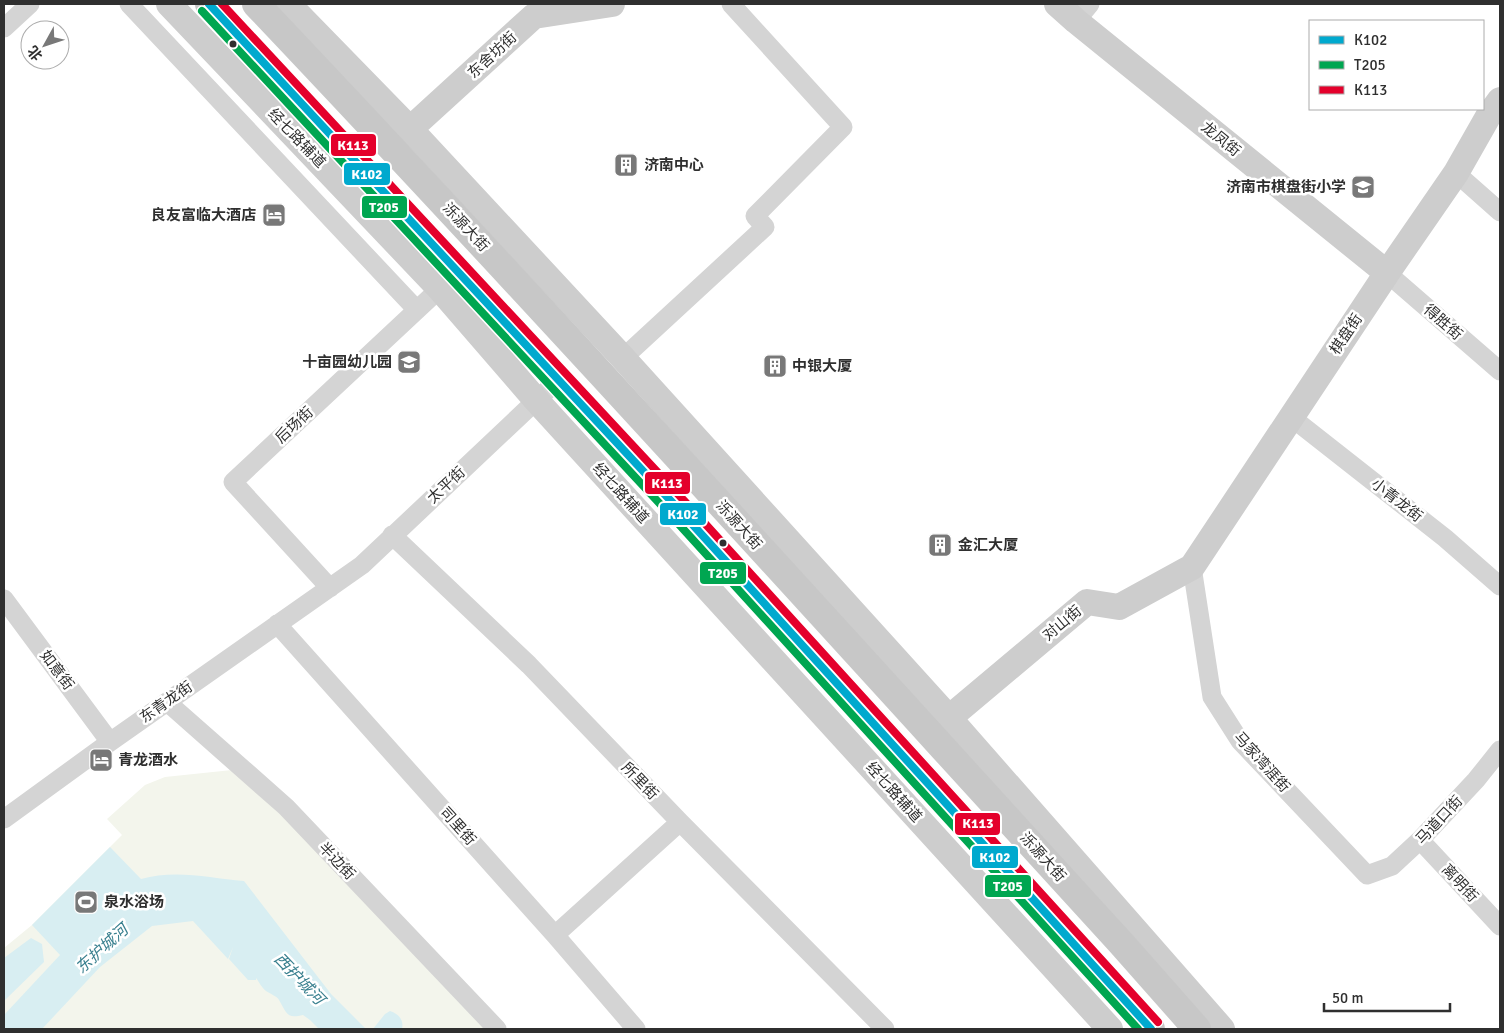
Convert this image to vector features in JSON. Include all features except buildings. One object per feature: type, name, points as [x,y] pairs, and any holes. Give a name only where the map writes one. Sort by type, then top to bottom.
[{"type":"main road","points":[[209,4],[449,279],[559,379],[1151,1029]]},
{"type":"main road","name":"泺源大街","points":[[256,4],[401,138],[1197,1029]]},
{"type":"street","points":[[4,28],[30,4]]},
{"type":"street","points":[[129,4],[417,310]]},
{"type":"street","name":"经七路辅道","points":[[169,4],[449,279],[536,400],[1100,1026]]},
{"type":"street","points":[[288,4],[401,138],[623,358],[948,718],[1222,1029]]},
{"type":"street","name":"东舍坊街","points":[[401,138],[534,16],[612,4]]},
{"type":"street","points":[[623,358],[766,227],[755,216],[842,127],[730,4]]},
{"type":"street","name":"龙凤街","points":[[1057,4],[1083,12],[1386,273]]},
{"type":"street","name":"棋盘街","points":[[1192,568],[1386,273],[1456,173],[1489,115],[1500,100]]},
{"type":"street","points":[[1456,173],[1500,212]]},
{"type":"street","name":"得胜街","points":[[1386,273],[1500,371]]},
{"type":"street","name":"后场街","points":[[330,588],[233,482],[449,279]]},
{"type":"street","name":"太平街","points":[[330,588],[362,565],[559,379]]},
{"type":"street","name":"小青龙街","points":[[1291,417],[1445,538],[1500,586]]},
{"type":"street","name":"所里街","points":[[392,535],[528,665],[885,1029]]},
{"type":"street","name":"对山街","points":[[948,718],[1087,602],[1119,608],[1192,568]]},
{"type":"street","name":"马家湾涯街","points":[[1192,568],[1212,697],[1240,741],[1367,875]]},
{"type":"street","name":"东青龙街","points":[[4,819],[110,742],[330,588]]},
{"type":"street","name":"如意街","points":[[4,599],[110,742]]},
{"type":"street","name":"司里街","points":[[277,624],[555,935],[630,1027]]},
{"type":"street","name":"半边街","points":[[167,702],[286,807],[497,1029]]},
{"type":"street","name":"马道口街","points":[[1367,875],[1392,866],[1420,840],[1476,780],[1500,750]]},
{"type":"street","points":[[555,935],[680,822]]},
{"type":"street","name":"离明街","points":[[1420,840],[1500,926]]},
{"type":"shaded area","points":[[232,770],[306,831],[492,1029],[4,1029],[4,948],[32,925],[122,835],[107,819],[145,785],[165,777]]},
{"type":"water","points":[[110,847],[141,879],[180,874],[244,881],[331,994],[366,1029],[319,1029],[303,1015],[293,1016],[288,1014],[278,999],[265,990],[256,978],[256,980],[248,980],[229,959],[233,947],[228,959],[193,921],[152,926],[100,967],[42,1029],[4,1029],[4,1015],[60,955],[32,925]]},
{"type":"water","points":[[31,938],[42,944],[44,962],[4,1001],[4,958]]},
{"type":"water","points":[[390,1011],[400,1018],[402,1029],[373,1029],[385,1014]]},
{"type":"transit line","name":"K102","points":[[209,4],[683,514],[1151,1029]]},
{"type":"transit line","name":"K113","points":[[222,4],[690,507],[1158,1022]]},
{"type":"transit line","name":"T205","points":[[202,11],[675,520],[1138,1029]]},
{"type":"place","name":"济南中心","points":[[626,165]]},
{"type":"place","name":"济南市棋盘街小学","points":[[1363,187]]},
{"type":"place","name":"良友富临大酒店","points":[[274,215]]},
{"type":"place","name":"十亩园幼儿园","points":[[409,362]]},
{"type":"place","name":"中银大厦","points":[[775,366]]},
{"type":"place","name":"金汇大厦","points":[[940,545]]},
{"type":"place","name":"青龙酒水","points":[[101,760]]},
{"type":"place","name":"泉水浴场","points":[[86,902]]},
{"type":"water label","name":"东护城河","points":[[102,949]]},
{"type":"water label","name":"西护城河","points":[[299,979]]}]
